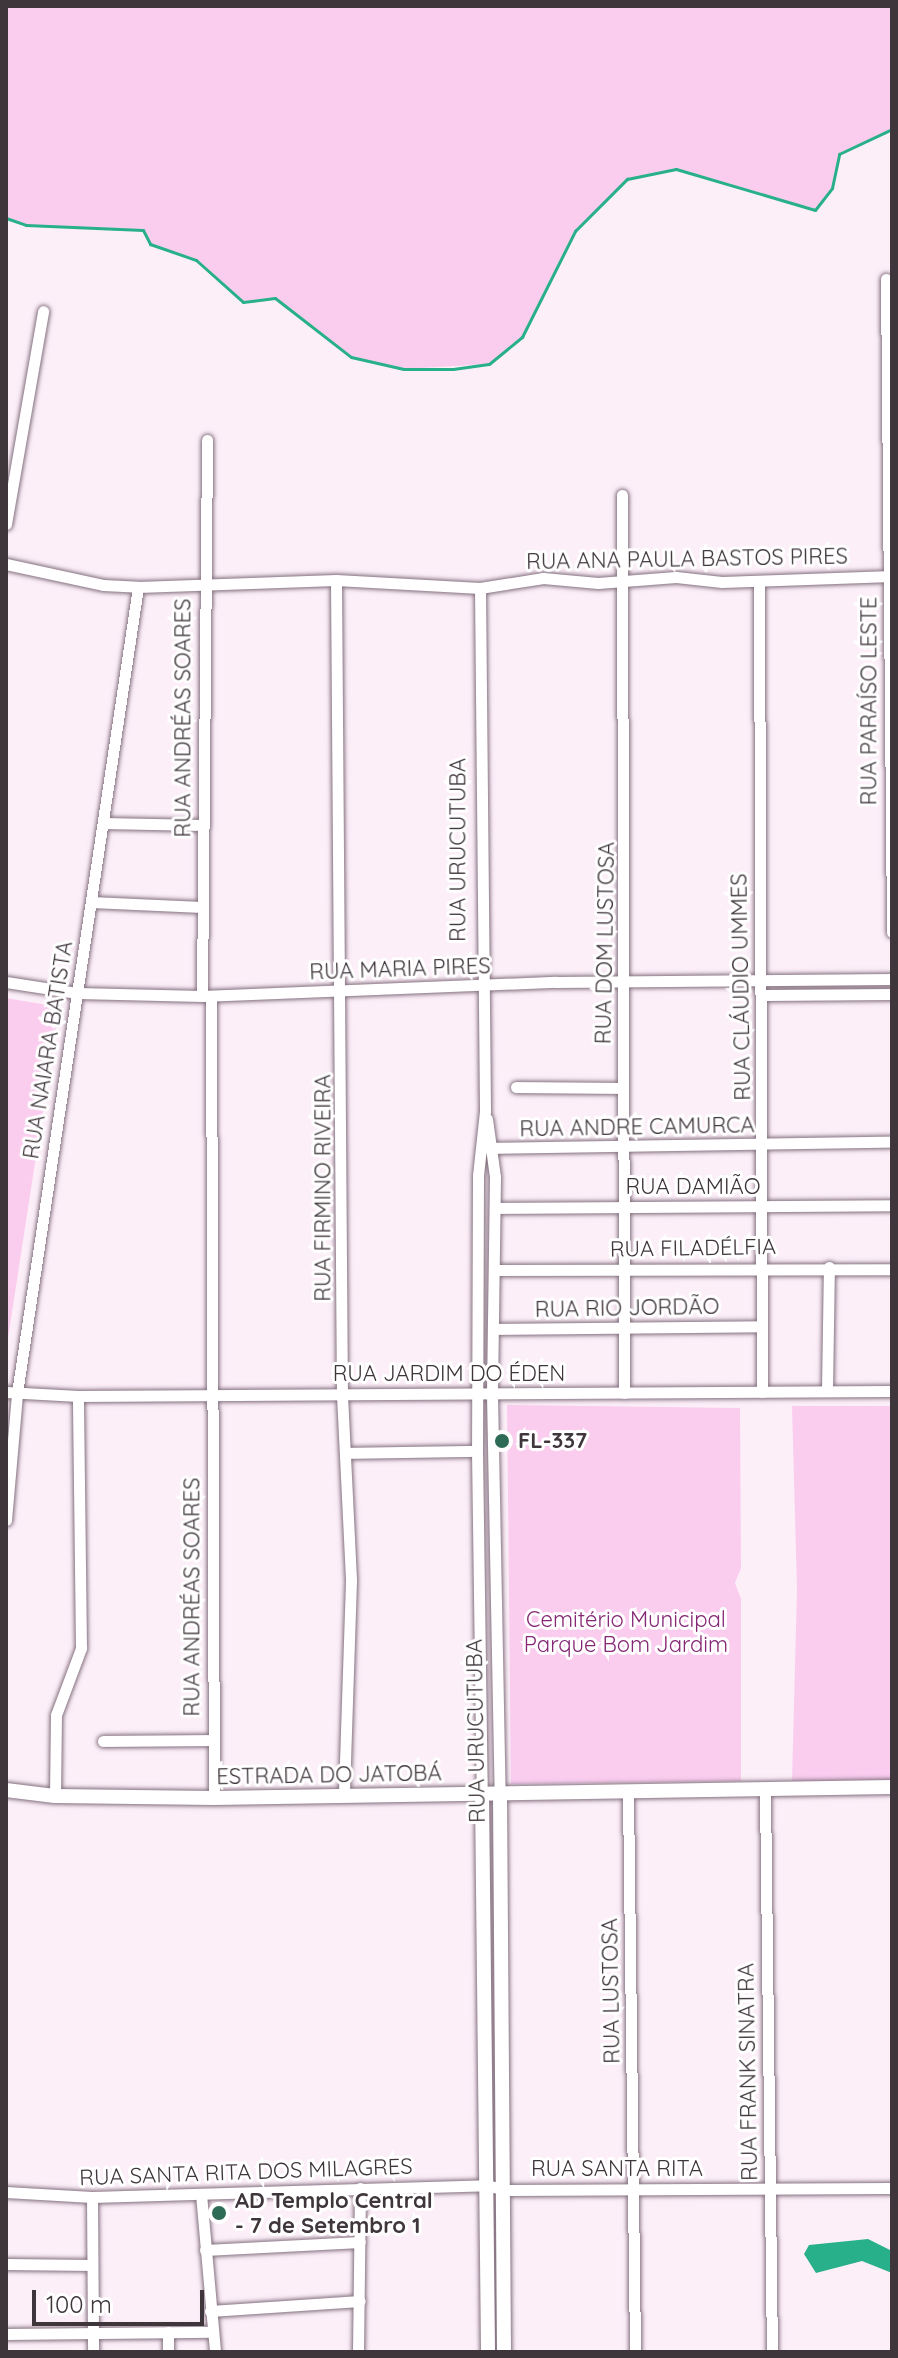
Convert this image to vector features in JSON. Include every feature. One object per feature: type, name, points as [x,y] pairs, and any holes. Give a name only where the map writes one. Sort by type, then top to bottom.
[{"type":"street","name":"RUA PARAÍSO LESTE","points":[[886,279],[892,932]]},
{"type":"street","points":[[6,524],[43,311]]},
{"type":"street","name":"RUA ANDRÉAS SOARES","points":[[207,440],[203,585],[202,907],[212,1396],[214,1798]]},
{"type":"street","name":"RUA DOM LUSTOSA","points":[[622,495],[624,579],[619,639],[625,733],[624,1393]]},
{"type":"street","name":"RUA ANA PAULA BASTOS PIRES","points":[[6,564],[103,585],[138,587],[336,580],[480,588],[522,579],[598,583],[624,579],[759,581],[890,576]]},
{"type":"street","name":"RUA FIRMINO RIVEIRA","points":[[336,580],[343,992],[342,1395],[351,1581],[344,1795]]},
{"type":"street","name":"RUA CLÁUDIO UMMES","points":[[759,581],[756,741],[764,981],[762,1392]]},
{"type":"street","name":"RUA NAIARA BATISTA","points":[[6,1520],[12,1393],[77,993],[138,587]]},
{"type":"street","name":"RUA URUCUTUBA","points":[[480,588],[481,985],[485,1111],[479,1148],[500,1794],[504,2352]]},
{"type":"street","points":[[103,823],[202,825]]},
{"type":"street","points":[[91,902],[202,907]]},
{"type":"street","name":"RUA MARIA PIRES","points":[[6,982],[77,993],[206,996],[626,981],[892,979]]},
{"type":"street","points":[[764,995],[892,994]]},
{"type":"street","points":[[516,1087],[623,1088]]},
{"type":"street","name":"RUA URUCUTUBA","points":[[485,1111],[494,1149],[495,1208],[494,1329],[477,1451],[488,2352]]},
{"type":"street","name":"RUA ANDRE CAMURCA","points":[[479,1148],[892,1142]]},
{"type":"street","name":"RUA DAMIÃO","points":[[495,1208],[892,1205]]},
{"type":"street","name":"RUA FILADÉLFIA","points":[[495,1270],[761,1266],[892,1269]]},
{"type":"street","points":[[827,1390],[829,1267]]},
{"type":"street","name":"RUA RIO JORDÃO","points":[[494,1329],[760,1326]]},
{"type":"street","name":"RUA JARDIM DO ÉDEN","points":[[12,1393],[212,1396],[892,1391]]},
{"type":"street","points":[[55,1796],[56,1715],[81,1648],[78,1396]]},
{"type":"street","points":[[345,1453],[477,1451]]},
{"type":"street","points":[[103,1741],[213,1740]]},
{"type":"street","name":"ESTRADA DO JATOBÁ","points":[[6,1790],[55,1796],[214,1798],[892,1787]]},
{"type":"street","name":"RUA FRANK SINATRA","points":[[765,1791],[772,2352]]},
{"type":"street","name":"RUA LUSTOSA","points":[[628,1793],[635,2352]]},
{"type":"street","name":"RUA SANTA RITA","points":[[487,2185],[504,2190],[892,2188]]},
{"type":"street","name":"RUA SANTA RITA DOS MILAGRES","points":[[6,2192],[92,2197],[487,2185]]},
{"type":"street","points":[[358,2352],[360,2188]]},
{"type":"street","points":[[201,2194],[215,2352]]},
{"type":"street","points":[[92,2197],[93,2352]]},
{"type":"street","points":[[205,2250],[360,2242]]},
{"type":"street","points":[[6,2264],[92,2265]]},
{"type":"street","points":[[210,2311],[360,2301]]},
{"type":"street","points":[[168,2332],[168,2352]]},
{"type":"street","points":[[6,2334],[213,2332]]},
{"type":"green space","points":[[6,6],[892,6],[892,129],[839,154],[832,188],[815,210],[676,169],[627,179],[575,231],[522,337],[489,364],[404,369],[351,357],[275,298],[243,302],[196,260],[150,244],[143,230],[26,225],[6,218]]},
{"type":"green space","points":[[6,998],[59,1007],[6,1351]]},
{"type":"green space","name":"Cemitério Municipal Parque Bom Jardim","points":[[507,1405],[740,1408],[741,1568],[735,1583],[741,1599],[741,1781],[511,1784]]},
{"type":"green space","name":"Cemitério Municipal Parque Bom Jardim","points":[[792,1406],[892,1406],[892,1780],[792,1781],[797,1590]]},
{"type":"shaded area","points":[[868,2239],[892,2251],[892,2273],[862,2261],[816,2273],[804,2254],[809,2245]]},
{"type":"waterway","points":[[6,218],[26,225],[143,230],[150,244],[196,260],[243,302],[275,298],[351,357],[404,369],[453,369],[489,364],[522,337],[575,231],[627,179],[676,169],[815,210],[832,188],[839,154],[892,129]]},
{"type":"place","name":"FL-337","points":[[502,1441]]},
{"type":"place","name":"AD Templo Central - 7 de Setembro 1","points":[[219,2213]]}]
